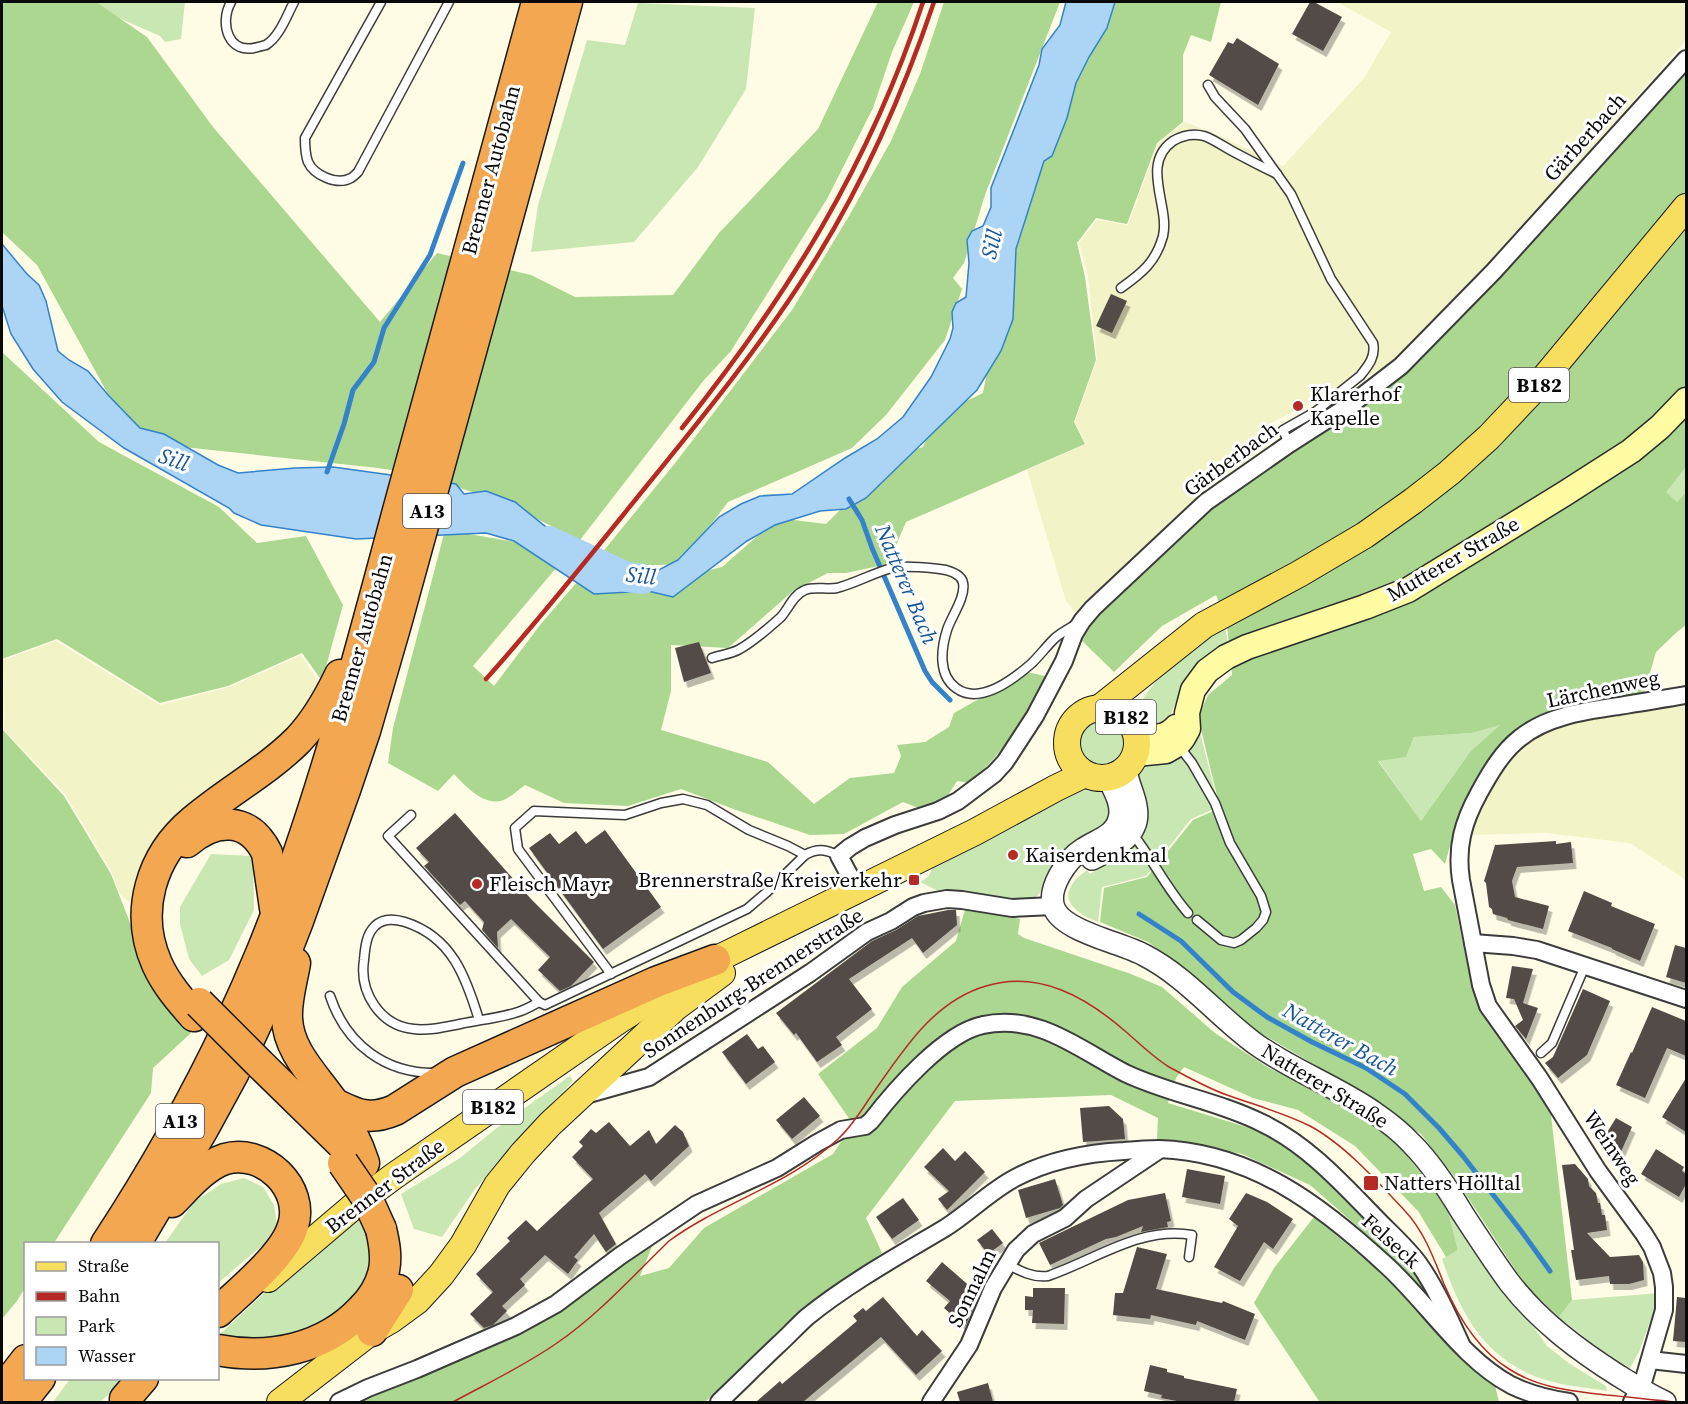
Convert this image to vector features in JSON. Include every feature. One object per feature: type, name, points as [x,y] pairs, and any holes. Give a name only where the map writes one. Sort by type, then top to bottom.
[{"type":"highway","name":"Brenner Autobahn","points":[[140,1237],[234,1072],[266,1003],[304,834],[340,723],[396,624],[537,2]]},
{"type":"highway","name":"Brenner Autobahn","points":[[340,723],[333,689],[371,610],[567,2]]},
{"type":"highway","points":[[219,1350],[246,1354],[283,1351],[313,1343],[352,1320],[367,1304],[385,1269],[389,1227],[380,1188],[354,1156],[257,1070],[169,985],[159,969],[148,934],[146,913],[148,895],[153,875],[168,848],[186,827],[300,738],[340,723]]},
{"type":"highway","points":[[197,1010],[164,949],[159,928],[159,908],[163,884],[173,861],[185,845],[206,829],[216,825],[237,826],[251,833],[263,845],[287,917],[296,959],[287,1018],[294,1047],[333,1103],[354,1156]]},
{"type":"highway","name":"Brenner Autobahn","points":[[107,1242],[132,1205],[184,1114],[244,993],[287,917]]},
{"type":"highway","points":[[333,1103],[360,1115],[371,1117],[395,1110],[455,1072],[656,982],[715,960]]},
{"type":"highway","points":[[140,1237],[198,1176],[209,1167],[222,1161],[239,1157],[256,1160],[280,1176],[292,1192],[295,1205],[295,1220],[290,1236],[266,1265],[219,1311]]},
{"type":"highway","points":[[372,1331],[391,1302],[402,1279],[405,1263],[404,1250],[389,1227]]},
{"type":"highway","points":[[2,1391],[24,1363]]},
{"type":"highway","points":[[21,1402],[38,1380]]},
{"type":"main road","name":"B182","points":[[1101,707],[1204,625],[1299,574],[1365,535],[1449,473],[1489,437],[1540,383],[1686,207]]},
{"type":"main road","name":"Mutterer Straße","points":[[1178,744],[1188,729],[1187,713],[1193,690],[1207,671],[1226,657],[1247,647],[1365,608],[1419,584],[1631,451],[1660,427],[1686,400]]},
{"type":"main road","name":"B182","points":[[1112,754],[1139,692],[1158,663]]},
{"type":"main road","name":"B182","points":[[1101,707],[1119,711],[1112,754],[1067,744],[1068,733],[1073,723],[1090,709],[1101,707]]},
{"type":"main road","name":"Mutterer Straße","points":[[1112,754],[1163,736],[1174,729],[1187,713]]},
{"type":"main road","points":[[1112,754],[1166,751],[1178,744]]},
{"type":"main road","name":"Brenner Straße","points":[[219,1325],[355,1205],[618,1020],[715,960],[975,832],[1112,754]]},
{"type":"main road","name":"Brenner Straße","points":[[372,1331],[417,1301],[441,1275],[463,1245],[497,1185],[550,1124],[676,1007],[779,929]]},
{"type":"main road","name":"B182","points":[[280,1402],[372,1331]]},
{"type":"main road","points":[[130,1393],[152,1380]]},
{"type":"street","name":"Gärberbach","points":[[838,856],[865,838],[938,811],[958,801],[994,774],[1005,762],[1049,692],[1082,621],[1093,608],[1206,502],[1353,403],[1401,366],[1494,271],[1686,59]]},
{"type":"street","name":"Lärchenweg","points":[[1530,730],[1575,714],[1686,695]]},
{"type":"street","name":"Weinweg","points":[[1530,730],[1508,749],[1487,778],[1462,832],[1459,864],[1480,985],[1488,1006],[1540,1079],[1598,1171],[1644,1234],[1657,1260],[1664,1287],[1664,1310],[1644,1379],[1636,1396]]},
{"type":"street","points":[[1065,868],[1088,861],[1124,842],[1137,819],[1135,800],[1127,778],[1112,754]]},
{"type":"street","points":[[1053,906],[1054,886],[1061,872],[1081,850],[1108,834],[1120,817],[1112,754]]},
{"type":"street","points":[[838,856],[858,891]]},
{"type":"street","name":"Sonnenburg-Brennerstraße","points":[[581,1096],[650,1077],[810,973],[867,932],[913,907],[948,899],[1012,908],[1053,906]]},
{"type":"street","name":"Natterer Straße","points":[[1053,906],[1061,919],[1075,927],[1132,949],[1155,961],[1259,1046],[1356,1101],[1403,1135],[1423,1155],[1523,1299],[1552,1328],[1636,1396],[1665,1402]]},
{"type":"street","points":[[1473,943],[1537,950],[1686,999]]},
{"type":"street","points":[[339,1402],[516,1326],[556,1304],[620,1256],[697,1204],[777,1168],[841,1130],[865,1126],[905,1080],[950,1041],[974,1027],[996,1023],[1028,1025],[1045,1029],[1125,1073],[1262,1122],[1294,1141],[1327,1168],[1411,1254],[1425,1274],[1461,1344]]},
{"type":"street","name":"Sonnalm","points":[[931,1402],[969,1345],[993,1288],[1016,1250],[1028,1238],[1061,1220],[1090,1196],[1160,1149]]},
{"type":"street","name":"Felseck","points":[[719,1402],[806,1318],[853,1284],[954,1222],[1015,1178],[1037,1168],[1079,1156],[1160,1149],[1238,1163],[1273,1179],[1305,1198],[1389,1267],[1485,1367],[1534,1398],[1569,1402]]},
{"type":"street","points":[[1650,1360],[1686,1364]]},
{"type":"lane","points":[[231,2],[225,19],[226,30],[240,48],[251,49],[266,45],[275,36],[294,2]]},
{"type":"lane","points":[[381,2],[306,138],[305,151],[309,165],[318,174],[334,180],[351,178],[358,171],[448,2]]},
{"type":"lane","points":[[1208,85],[1215,97],[1245,129],[1280,176],[1294,199],[1331,279],[1370,337],[1374,349],[1373,356],[1365,369],[1349,386],[1315,412],[1283,430],[1289,444]]},
{"type":"lane","points":[[1121,288],[1144,271],[1152,261],[1161,242],[1164,227],[1157,170],[1159,160],[1170,143],[1185,135],[1206,136],[1280,176]]},
{"type":"lane","points":[[712,658],[747,645],[783,615],[794,598],[806,589],[833,589],[894,567],[948,571],[962,579],[963,592],[947,630],[942,663],[943,670],[951,683],[957,689],[973,695],[986,693],[1009,681],[1032,663],[1055,638],[1082,621]]},
{"type":"lane","points":[[1178,744],[1215,803],[1230,843],[1261,896],[1266,912],[1256,928],[1234,943],[1221,940],[1197,920]]},
{"type":"lane","points":[[611,974],[518,849],[515,828],[534,811],[625,815],[661,803],[683,799],[707,806],[749,830],[805,855]]},
{"type":"lane","points":[[411,815],[388,836],[539,1002],[545,1005],[747,909],[805,855],[819,850],[830,851],[838,856]]},
{"type":"lane","points":[[1131,833],[1188,913]]},
{"type":"lane","points":[[479,1020],[459,967],[434,937],[414,925],[398,920],[385,920],[376,925],[370,932],[363,967],[363,982],[367,994],[384,1016],[396,1024],[412,1029],[429,1029],[479,1020],[518,1012],[539,1002]]},
{"type":"lane","points":[[1541,1053],[1552,1043],[1585,966]]},
{"type":"lane","points":[[330,996],[335,1013],[342,1024],[372,1055],[396,1067],[411,1071],[455,1072]]},
{"type":"lane","points":[[1006,1264],[1028,1274],[1048,1276],[1122,1244],[1155,1235],[1175,1233],[1192,1235],[1189,1257]]},
{"type":"green space","points":[[2,2],[96,2],[147,37],[213,127],[380,322],[437,253],[531,275],[575,297],[673,295],[719,233],[818,129],[878,2],[914,2],[892,52],[873,108],[827,199],[731,351],[704,380],[580,540],[500,501],[417,474],[155,444],[109,396],[37,265],[2,232]]},
{"type":"green space","points":[[90,2],[185,2],[181,39],[165,42],[160,36],[96,8]]},
{"type":"green space","points":[[944,2],[1060,2],[985,195],[964,263],[953,278],[962,289],[945,340],[886,415],[852,448],[728,502],[681,564],[611,567],[601,554],[676,462],[792,310],[849,216],[891,141],[920,74]]},
{"type":"green space","points":[[1108,2],[1221,2],[1211,42],[1191,35],[1183,55],[1183,122],[1157,143],[1127,224],[1096,218],[1077,243],[1085,277],[1096,360],[1074,422],[1085,444],[906,522],[888,564],[846,573],[828,573],[793,591],[728,648],[671,645],[671,691],[661,730],[768,762],[814,804],[850,778],[894,773],[901,756],[897,745],[925,742],[949,727],[954,713],[1027,672],[1050,677],[1014,733],[971,783],[957,781],[947,797],[921,809],[903,802],[844,834],[810,835],[681,789],[628,806],[564,803],[525,785],[506,799],[494,801],[474,793],[454,774],[438,791],[388,763],[393,728],[445,530],[522,543],[557,567],[473,666],[494,686],[540,625],[577,582],[647,586],[722,567],[778,518],[826,524],[859,491],[871,462],[923,447],[935,416],[983,393],[997,318],[1063,97]]},
{"type":"green space","points":[[1337,2],[1686,2],[1686,40],[1518,233],[1387,366],[1269,424],[1266,452],[1077,615],[1066,601],[1027,470],[1086,444],[1075,422],[1097,359],[1088,276],[1079,243],[1097,220],[1128,225],[1158,143],[1185,122],[1283,166],[1364,78],[1391,32]]},
{"type":"green space","points":[[638,3],[755,8],[746,89],[698,167],[634,242],[531,252],[538,205],[587,40],[625,45]]},
{"type":"green space","points":[[1686,60],[1686,467],[1666,492],[1677,502],[1686,492],[1686,625],[1656,652],[1643,697],[1575,705],[1524,724],[1496,752],[1471,789],[1457,821],[1445,864],[1431,849],[1413,854],[1424,891],[1441,887],[1455,905],[1469,972],[1481,1008],[1506,1039],[1551,1115],[1572,1300],[1559,1317],[1526,1286],[1453,1175],[1421,1134],[1325,1071],[1247,1025],[1188,972],[1148,942],[1100,922],[1104,888],[1147,877],[1193,820],[1220,808],[1198,717],[1208,695],[1232,675],[1227,625],[1216,595],[1162,626],[1114,672],[1078,637],[1195,519],[1411,367]],"holes":[[[1500,725],[1470,752],[1421,821],[1378,761],[1406,757],[1414,737],[1472,733]]]},
{"type":"green space","points":[[2,352],[99,442],[219,507],[257,543],[306,536],[343,605],[322,681],[302,653],[228,686],[160,703],[57,639],[2,659]]},
{"type":"green space","points":[[1686,467],[1686,492],[1677,502],[1665,492]]},
{"type":"green space","points":[[1225,626],[1228,644],[1197,667],[1185,680],[1168,721],[1164,725],[1144,725],[1139,713],[1143,700],[1153,685],[1184,656]]},
{"type":"green space","points":[[56,641],[160,705],[229,687],[301,655],[322,687],[294,731],[143,877],[131,904],[120,894],[112,873],[65,794],[4,730],[3,660]]},
{"type":"green space","points":[[2,659],[3,730],[64,796],[111,874],[145,961],[191,1033],[153,1068],[151,1093],[55,1242],[24,1242],[24,1290],[2,1319]]},
{"type":"green space","points":[[1686,700],[1686,883],[1683,878],[1630,843],[1546,833],[1467,835],[1500,769],[1528,743],[1552,729],[1611,713]]},
{"type":"green space","points":[[1097,715],[1107,715],[1121,722],[1128,741],[1121,760],[1107,767],[1097,767],[1087,763],[1080,756],[1076,746],[1076,736],[1080,726],[1087,719]]},
{"type":"green space","points":[[1502,724],[1470,752],[1421,821],[1378,760],[1406,757],[1414,737],[1472,733]]},
{"type":"green space","points":[[1198,725],[1219,807],[1191,819],[1146,876],[1102,887],[1098,922],[1079,912],[1069,900],[1071,886],[1087,870],[1090,874],[1107,864],[1142,766]]},
{"type":"green space","points":[[1089,783],[1100,789],[1107,798],[1110,809],[1108,822],[1076,843],[1054,863],[1040,892],[1033,899],[1026,903],[946,895],[920,882],[928,877],[932,869]]},
{"type":"green space","points":[[211,854],[253,856],[254,910],[229,960],[202,976],[189,959],[180,924],[180,907]]},
{"type":"green space","points":[[966,906],[1020,919],[1018,934],[1024,938],[1131,974],[1162,987],[1215,1033],[1269,1068],[1333,1098],[1391,1137],[1446,1203],[1458,1250],[1446,1257],[1418,1211],[1355,1146],[1298,1110],[1253,1098],[1184,1067],[1176,1078],[1168,1103],[1266,1133],[1321,1172],[1410,1258],[1441,1315],[1373,1240],[1310,1185],[1242,1154],[1157,1139],[1158,1118],[1111,1095],[955,1101],[866,1218],[882,1253],[782,1328],[705,1402],[342,1402],[440,1367],[656,1237],[640,1276],[669,1268],[704,1228],[833,1154],[853,1124],[818,1074],[877,1028],[902,987],[956,941]]},
{"type":"green space","points":[[570,1076],[573,1081],[527,1129],[475,1189],[442,1237],[414,1229],[401,1194],[460,1158],[498,1127]]},
{"type":"green space","points":[[244,1178],[263,1187],[274,1205],[277,1224],[264,1244],[219,1282],[219,1242],[166,1242],[194,1202],[221,1184]]},
{"type":"green space","points":[[1446,1203],[1547,1346],[1570,1364],[1606,1386],[1607,1391],[1560,1384],[1534,1376],[1515,1367],[1486,1343],[1474,1328],[1456,1296],[1442,1259],[1458,1250]]},
{"type":"green space","points":[[363,1216],[375,1247],[366,1290],[336,1320],[260,1345],[219,1336],[219,1335],[288,1271]]},
{"type":"green space","points":[[1314,1217],[1388,1278],[1458,1357],[1494,1381],[1499,1402],[1319,1401],[1254,1303],[1274,1268]]},
{"type":"green space","points":[[1660,1293],[1639,1352],[1630,1368],[1598,1348],[1559,1317],[1572,1300]]},
{"type":"green space","points":[[69,1380],[126,1380],[100,1402],[53,1402]]},
{"type":"water","points":[[1066,2],[1115,2],[1107,28],[1076,83],[1067,118],[1052,156],[1044,161],[1016,249],[1013,319],[1001,351],[977,390],[866,498],[846,509],[820,511],[775,525],[747,541],[673,597],[648,591],[594,594],[514,541],[486,533],[356,539],[261,525],[234,513],[124,448],[62,402],[33,369],[11,334],[2,306],[2,244],[39,285],[46,301],[58,351],[88,371],[140,428],[164,434],[218,465],[238,473],[333,467],[456,484],[464,494],[486,491],[515,502],[591,563],[625,573],[653,573],[678,560],[719,517],[760,496],[792,494],[877,439],[903,417],[931,377],[950,339],[953,328],[952,312],[956,303],[966,297],[969,263],[967,240],[972,231],[983,226],[991,207],[991,188],[1039,65],[1042,49],[1060,25]]},
{"type":"building","points":[[1310,2],[1342,17],[1323,51],[1292,34]]},
{"type":"building","points":[[1237,38],[1279,64],[1258,105],[1209,75],[1228,42],[1233,44]]},
{"type":"building","points":[[1111,294],[1127,301],[1112,333],[1096,326]]},
{"type":"building","points":[[699,642],[711,673],[684,682],[675,648]]},
{"type":"building","name":"Fleisch Mayr","points":[[455,813],[531,899],[594,962],[571,986],[560,991],[538,970],[550,957],[511,919],[497,932],[498,948],[482,930],[484,922],[465,901],[460,905],[424,866],[429,862],[416,848]]},
{"type":"building","points":[[605,830],[661,907],[603,949],[529,848],[550,833],[559,844],[576,831],[586,844]]},
{"type":"building","points":[[1556,841],[1556,844],[1571,842],[1573,863],[1517,867],[1512,881],[1515,897],[1549,906],[1543,929],[1493,914],[1489,907],[1484,881],[1495,845]]},
{"type":"building","points":[[1584,891],[1612,903],[1611,906],[1655,924],[1640,961],[1568,931]]},
{"type":"building","points":[[956,910],[957,925],[923,953],[912,938],[849,979],[872,1009],[836,1037],[842,1045],[817,1062],[796,1033],[794,1035],[776,1013],[872,941],[918,916]]},
{"type":"building","points":[[1675,945],[1686,948],[1686,983],[1666,977]]},
{"type":"building","points":[[1512,966],[1533,969],[1523,1003],[1538,1008],[1526,1039],[1515,1026],[1523,1020],[1514,999],[1506,998]]},
{"type":"building","points":[[1583,989],[1610,1001],[1587,1055],[1558,1078],[1545,1063],[1553,1057]]},
{"type":"building","points":[[1652,1007],[1686,1021],[1686,1056],[1667,1048],[1645,1098],[1616,1085]]},
{"type":"building","points":[[747,1034],[758,1049],[763,1046],[775,1062],[746,1084],[722,1052]]},
{"type":"building","points":[[1686,1078],[1686,1132],[1662,1117]]},
{"type":"building","points":[[804,1097],[820,1116],[792,1139],[776,1120]]},
{"type":"building","points":[[1109,1106],[1123,1119],[1125,1139],[1083,1142],[1080,1108]]},
{"type":"building","points":[[1616,1118],[1632,1127],[1620,1154],[1601,1142]]},
{"type":"building","points":[[609,1122],[630,1146],[649,1130],[656,1144],[675,1125],[683,1132],[689,1146],[651,1181],[645,1174],[599,1213],[616,1244],[606,1252],[594,1234],[574,1257],[578,1260],[568,1274],[545,1255],[520,1279],[525,1285],[502,1306],[507,1311],[493,1325],[484,1328],[470,1314],[493,1292],[476,1274],[510,1241],[507,1238],[526,1220],[537,1231],[593,1179],[572,1157],[583,1146],[579,1142],[591,1129],[596,1133]]},
{"type":"building","points":[[943,1148],[955,1161],[965,1151],[985,1172],[947,1210],[938,1199],[949,1191],[924,1167]]},
{"type":"building","points":[[1656,1149],[1684,1167],[1682,1171],[1686,1174],[1686,1184],[1679,1197],[1641,1174]]},
{"type":"building","points":[[1575,1164],[1588,1179],[1589,1186],[1596,1193],[1598,1203],[1600,1203],[1602,1215],[1605,1215],[1607,1230],[1587,1233],[1610,1257],[1639,1255],[1643,1262],[1644,1280],[1629,1284],[1610,1284],[1609,1276],[1576,1280],[1562,1165]]},
{"type":"building","points":[[1187,1169],[1225,1176],[1220,1204],[1182,1197]]},
{"type":"building","points":[[1055,1179],[1063,1205],[1060,1208],[1026,1218],[1018,1190]]},
{"type":"building","points":[[1165,1193],[1171,1221],[1167,1222],[1168,1227],[1141,1232],[1143,1226],[1106,1239],[1050,1265],[1039,1243],[1128,1200]]},
{"type":"building","points":[[1246,1193],[1267,1202],[1293,1219],[1273,1249],[1264,1242],[1240,1281],[1214,1267],[1238,1226],[1229,1219]]},
{"type":"building","points":[[903,1198],[919,1220],[892,1239],[876,1217]]},
{"type":"building","points":[[992,1229],[1003,1243],[988,1254],[977,1240]]},
{"type":"building","points":[[1137,1247],[1167,1254],[1156,1289],[1222,1303],[1223,1301],[1255,1314],[1245,1340],[1197,1321],[1196,1325],[1151,1315],[1150,1319],[1113,1315],[1115,1293],[1123,1293]]},
{"type":"building","points":[[942,1262],[973,1289],[967,1296],[975,1303],[965,1327],[944,1308],[950,1301],[926,1281]]},
{"type":"building","points":[[1033,1288],[1065,1288],[1064,1324],[1032,1323],[1033,1310],[1025,1310],[1025,1296],[1033,1297]]},
{"type":"building","points":[[883,1297],[917,1336],[922,1330],[942,1351],[916,1375],[881,1337],[803,1402],[756,1402],[780,1381],[782,1384],[857,1321],[853,1316],[863,1308],[866,1311]]},
{"type":"building","points":[[1677,1297],[1686,1298],[1686,1342],[1673,1341]]},
{"type":"building","points":[[1150,1365],[1167,1369],[1167,1372],[1184,1376],[1184,1378],[1237,1389],[1234,1402],[1182,1402],[1161,1398],[1162,1395],[1144,1391]]},
{"type":"building","points":[[988,1383],[993,1402],[960,1402],[957,1392]]},
{"type":"waterway","points":[[327,472],[353,390],[374,362],[384,328],[430,255],[463,163]]},
{"type":"waterway","name":"Natterer Bach","points":[[849,499],[862,520],[925,671],[932,682],[950,700]]},
{"type":"waterway","name":"Sill","points":[[549,541],[627,577],[643,579]]},
{"type":"waterway","name":"Natterer Bach","points":[[1139,914],[1181,941],[1233,992],[1267,1017],[1366,1068],[1405,1094],[1463,1156],[1550,1271]]},
{"type":"tram line","points":[[453,1402],[532,1359],[572,1332],[615,1295],[669,1241],[689,1227],[777,1181],[819,1155],[851,1125],[905,1048],[933,1017],[966,994],[986,986],[1006,982],[1043,984],[1078,998],[1110,1019],[1169,1067],[1220,1092],[1300,1121],[1336,1143],[1412,1219],[1428,1246],[1450,1296],[1470,1332],[1488,1352],[1509,1369],[1532,1381],[1556,1388],[1676,1402]]},
{"type":"railway","points":[[682,428],[757,328],[791,278],[822,226],[878,118],[923,2]]},
{"type":"railway","points":[[486,679],[526,634],[730,382],[812,265],[849,202],[881,137],[934,2]]},
{"type":"place","name":"Klarerhof Kapelle","points":[[1298,406]]},
{"type":"place","name":"Kaiserdenkmal","points":[[1013,855]]},
{"type":"place","name":"Brennerstraße/Kreisverkehr","points":[[914,880]]},
{"type":"place","name":"Fleisch Mayr","points":[[477,884]]},
{"type":"place","name":"Natters Hölltal","points":[[1371,1183]]}]
